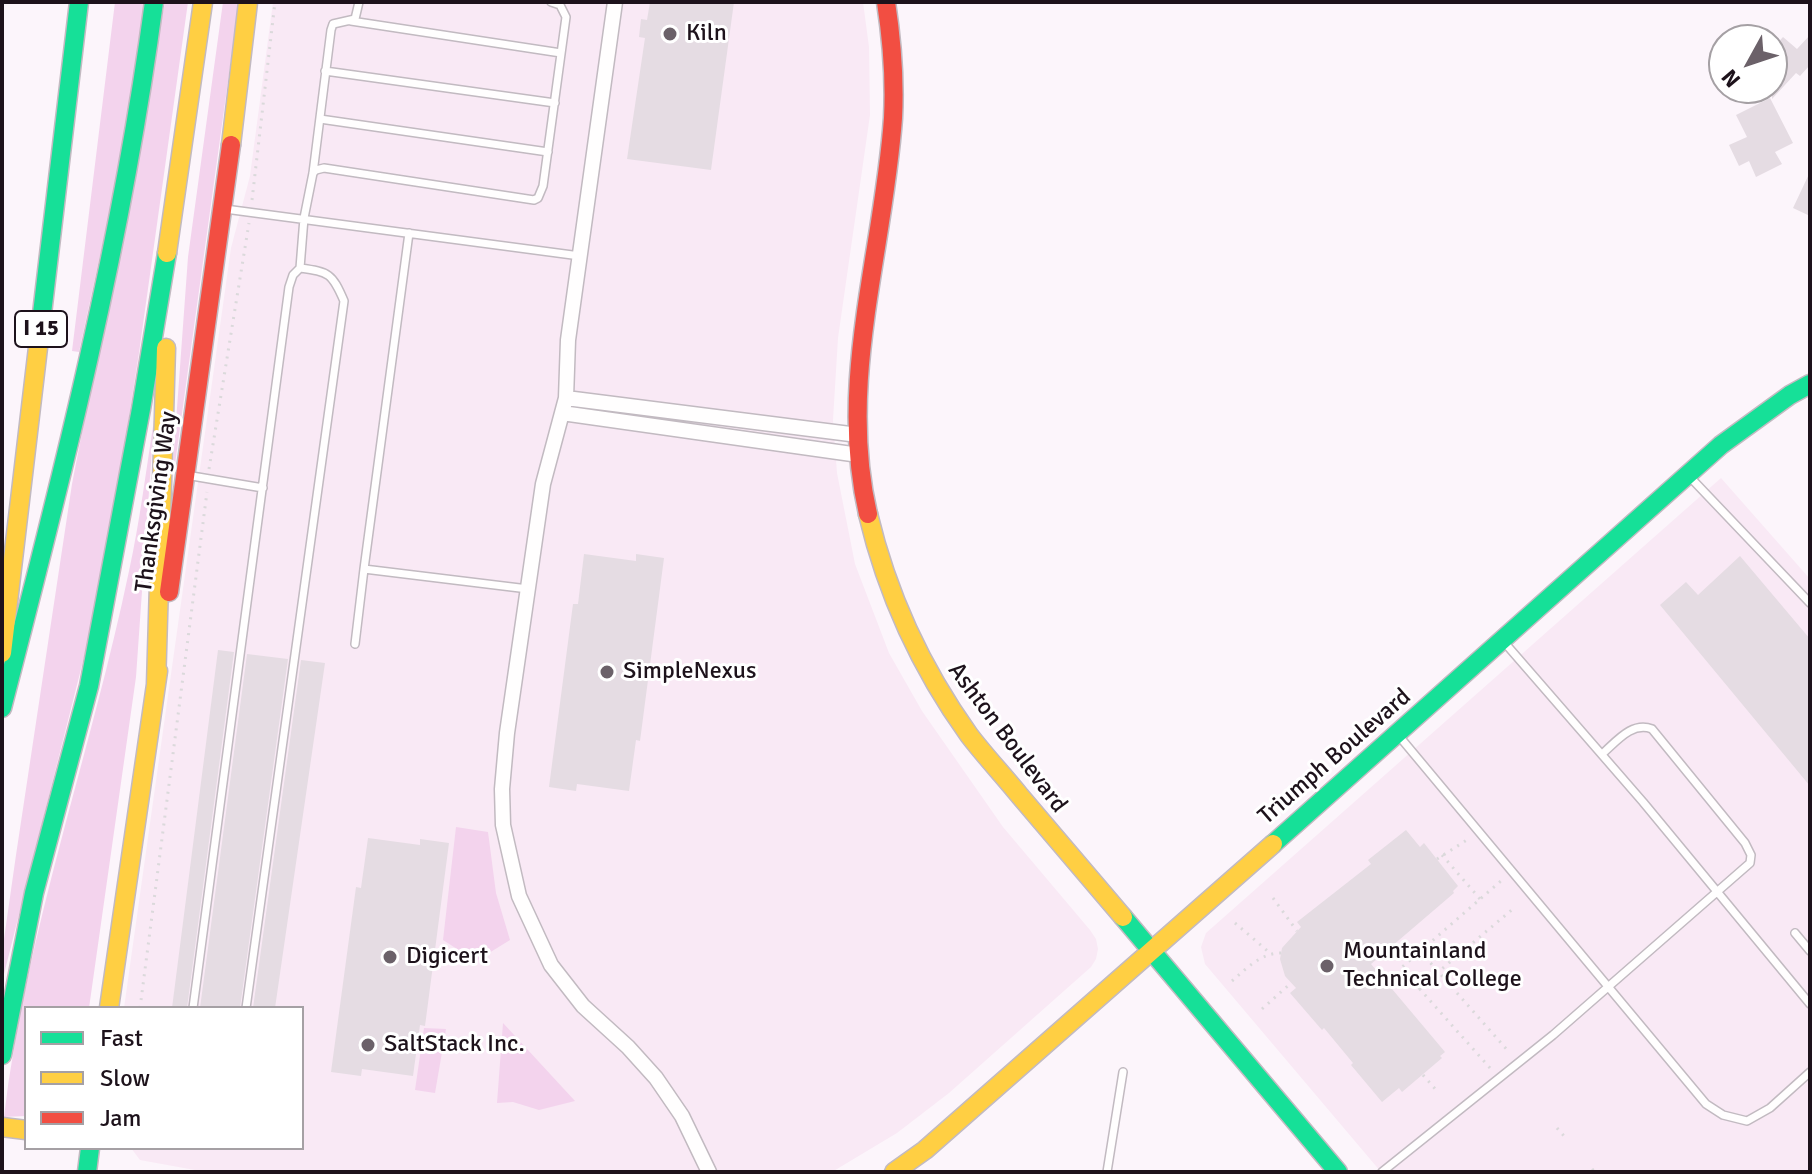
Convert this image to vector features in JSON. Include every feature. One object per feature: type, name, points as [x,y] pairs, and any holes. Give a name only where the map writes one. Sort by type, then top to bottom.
[{"type":"main road","name":"I 15","points":[[2,656],[79,2]]},
{"type":"main road","points":[[2,708],[82,401],[124,187],[154,2]]},
{"type":"main road","points":[[2,1055],[34,893],[89,686],[141,409],[180,173],[203,2]]},
{"type":"main road","name":"Thanksgiving Way","points":[[109,1006],[223,209],[248,2]]},
{"type":"main road","name":"Ashton Boulevard","points":[[886,2],[893,45],[894,86],[890,145],[861,346],[858,435],[868,521],[884,577],[923,666],[979,748],[1338,1172]]},
{"type":"main road","points":[[156,685],[165,371],[180,173]]},
{"type":"main road","name":"Triumph Boulevard","points":[[894,1172],[925,1150],[1398,734],[1687,474],[1721,445],[1810,384]]},
{"type":"main road","points":[[2,1127],[24,1130]]},
{"type":"main road","points":[[87,1172],[90,1150]]},
{"type":"street","points":[[615,2],[568,340],[566,398],[543,484],[507,733],[502,789],[506,845],[519,896],[551,965],[583,1006],[628,1047],[656,1078],[682,1116],[709,1172]]},
{"type":"street","points":[[566,398],[858,435]]},
{"type":"street","points":[[562,413],[859,455]]},
{"type":"lane","points":[[351,21],[357,15],[359,2]]},
{"type":"lane","points":[[313,173],[324,168],[534,200],[538,198],[543,186],[566,14],[560,5],[551,2]]},
{"type":"lane","points":[[193,1006],[289,287],[293,275],[300,268],[304,218],[333,24],[351,21],[561,53]]},
{"type":"lane","points":[[325,71],[555,103]]},
{"type":"lane","points":[[320,119],[548,152]]},
{"type":"lane","points":[[223,209],[580,256]]},
{"type":"lane","points":[[355,644],[409,233]]},
{"type":"lane","points":[[246,1006],[344,301],[335,279],[324,271],[300,268]]},
{"type":"lane","points":[[1687,474],[1810,603]]},
{"type":"lane","points":[[185,475],[263,488]]},
{"type":"lane","points":[[364,569],[528,589]]},
{"type":"lane","points":[[1503,641],[1602,754],[1810,1004]]},
{"type":"lane","points":[[1382,1172],[1609,987],[1750,863],[1751,855],[1745,843],[1652,729],[1643,726],[1633,728],[1602,754]]},
{"type":"lane","points":[[1398,734],[1706,1104],[1723,1115],[1747,1121],[1770,1108],[1810,1072]]},
{"type":"lane","points":[[1795,933],[1810,951]]},
{"type":"lane","points":[[1107,1172],[1123,1072]]},
{"type":"path","points":[[140,1006],[208,478],[251,212],[275,2]]},
{"type":"path","points":[[1437,859],[1470,838]]},
{"type":"path","points":[[1442,855],[1480,899]]},
{"type":"path","points":[[1490,1068],[1401,968],[1504,879]]},
{"type":"path","points":[[1273,898],[1297,931]]},
{"type":"path","points":[[1418,989],[1514,908]]},
{"type":"path","points":[[1235,923],[1270,953]]},
{"type":"path","points":[[1420,951],[1509,1052]]},
{"type":"path","points":[[1232,981],[1270,953],[1281,953]]},
{"type":"path","points":[[1262,1009],[1291,983]]},
{"type":"path","points":[[1423,1075],[1437,1091]]},
{"type":"path","points":[[1557,1128],[1564,1136]]},
{"type":"shaded area","points":[[115,2],[146,2],[136,90],[79,352],[72,351]]},
{"type":"shaded area","points":[[165,2],[188,2],[104,578],[2,982],[2,953],[72,484]]},
{"type":"shaded area","points":[[223,2],[239,2],[175,464],[188,257]]},
{"type":"shaded area","points":[[273,2],[863,2],[869,47],[870,115],[838,338],[833,420],[837,473],[855,564],[889,653],[922,711],[1003,827],[1090,930],[1098,949],[1091,967],[949,1093],[897,1133],[832,1172],[206,1172],[140,1160],[132,1150],[304,1150],[304,1006],[124,1006],[231,248],[250,176]]},
{"type":"shaded area","points":[[154,420],[136,677],[89,1006],[24,1006],[24,1116],[4,1117],[27,979],[114,639],[140,514]]},
{"type":"shaded area","points":[[1721,478],[1810,579],[1810,1172],[1381,1172],[1205,964],[1201,947],[1206,933]]},
{"type":"shaded area","points":[[456,827],[488,832],[496,893],[510,940],[476,961],[443,940]]},
{"type":"shaded area","points":[[503,1023],[575,1101],[539,1110],[513,1102],[497,1103]]},
{"type":"shaded area","points":[[424,1028],[446,1029],[435,1093],[415,1090]]},
{"type":"building","points":[[650,2],[734,2],[711,170],[627,159],[645,38],[639,37],[641,19],[647,20]]},
{"type":"building","points":[[1810,35],[1810,65],[1800,76],[1796,73],[1788,82],[1788,41],[1797,49]]},
{"type":"building","points":[[1758,104],[1773,104],[1793,143],[1775,152],[1782,164],[1756,177],[1749,161],[1739,166],[1729,145],[1747,137],[1736,115]]},
{"type":"building","points":[[1810,172],[1810,216],[1793,208]]},
{"type":"building","name":"SimpleNexus","points":[[584,554],[636,561],[636,554],[664,558],[640,741],[636,740],[629,791],[577,784],[576,791],[549,787],[573,604],[578,604]]},
{"type":"building","points":[[1740,556],[1810,639],[1810,786],[1660,605],[1686,582],[1698,595]]},
{"type":"building","points":[[218,650],[234,652],[187,1006],[172,1006]]},
{"type":"building","points":[[247,654],[288,659],[240,1006],[200,1006]]},
{"type":"building","points":[[301,660],[325,663],[275,1006],[253,1006]]},
{"type":"building","name":"Mountainland Technical College","points":[[1406,830],[1420,847],[1424,843],[1458,886],[1454,893],[1371,964],[1445,1052],[1402,1092],[1399,1088],[1382,1102],[1324,1028],[1322,1030],[1290,993],[1296,988],[1285,976],[1280,959],[1282,948],[1301,927],[1297,922],[1371,864],[1368,860]]},
{"type":"building","name":"Digicert","points":[[368,838],[420,845],[420,839],[449,843],[425,1026],[420,1025],[413,1076],[362,1069],[361,1076],[331,1072],[356,887],[361,888]]},
{"type":"traffic: fast","points":[[41,322],[79,2]]},
{"type":"traffic: fast","points":[[2,708],[47,533],[108,269],[141,92],[154,2]]},
{"type":"traffic: fast","points":[[2,1055],[34,893],[89,686],[167,253]]},
{"type":"traffic: fast","points":[[1273,844],[1721,445],[1810,384]]},
{"type":"traffic: fast","points":[[1123,917],[1338,1172]]},
{"type":"traffic: fast","points":[[87,1172],[90,1150]]},
{"type":"traffic: slow","points":[[167,253],[203,2]]},
{"type":"traffic: slow","points":[[231,145],[248,2]]},
{"type":"traffic: slow","points":[[2,653],[41,322]]},
{"type":"traffic: slow","points":[[156,685],[166,348]]},
{"type":"traffic: slow","points":[[868,514],[896,601],[921,657],[952,710],[981,750],[1123,917]]},
{"type":"traffic: slow","points":[[109,1006],[158,671]]},
{"type":"traffic: slow","points":[[894,1172],[925,1150],[1273,844]]},
{"type":"traffic: slow","points":[[2,1127],[24,1130]]},
{"type":"traffic: jam","points":[[868,514],[860,464],[858,415],[860,365],[893,118],[894,89],[886,2]]},
{"type":"traffic: jam","points":[[169,592],[231,145]]},
{"type":"place","name":"Kiln","points":[[670,34]]},
{"type":"place","name":"SimpleNexus","points":[[607,672]]},
{"type":"place","name":"Digicert","points":[[390,957]]},
{"type":"place","name":"Mountainland Technical College","points":[[1327,966]]},
{"type":"place","name":"SaltStack Inc.","points":[[368,1045]]}]
